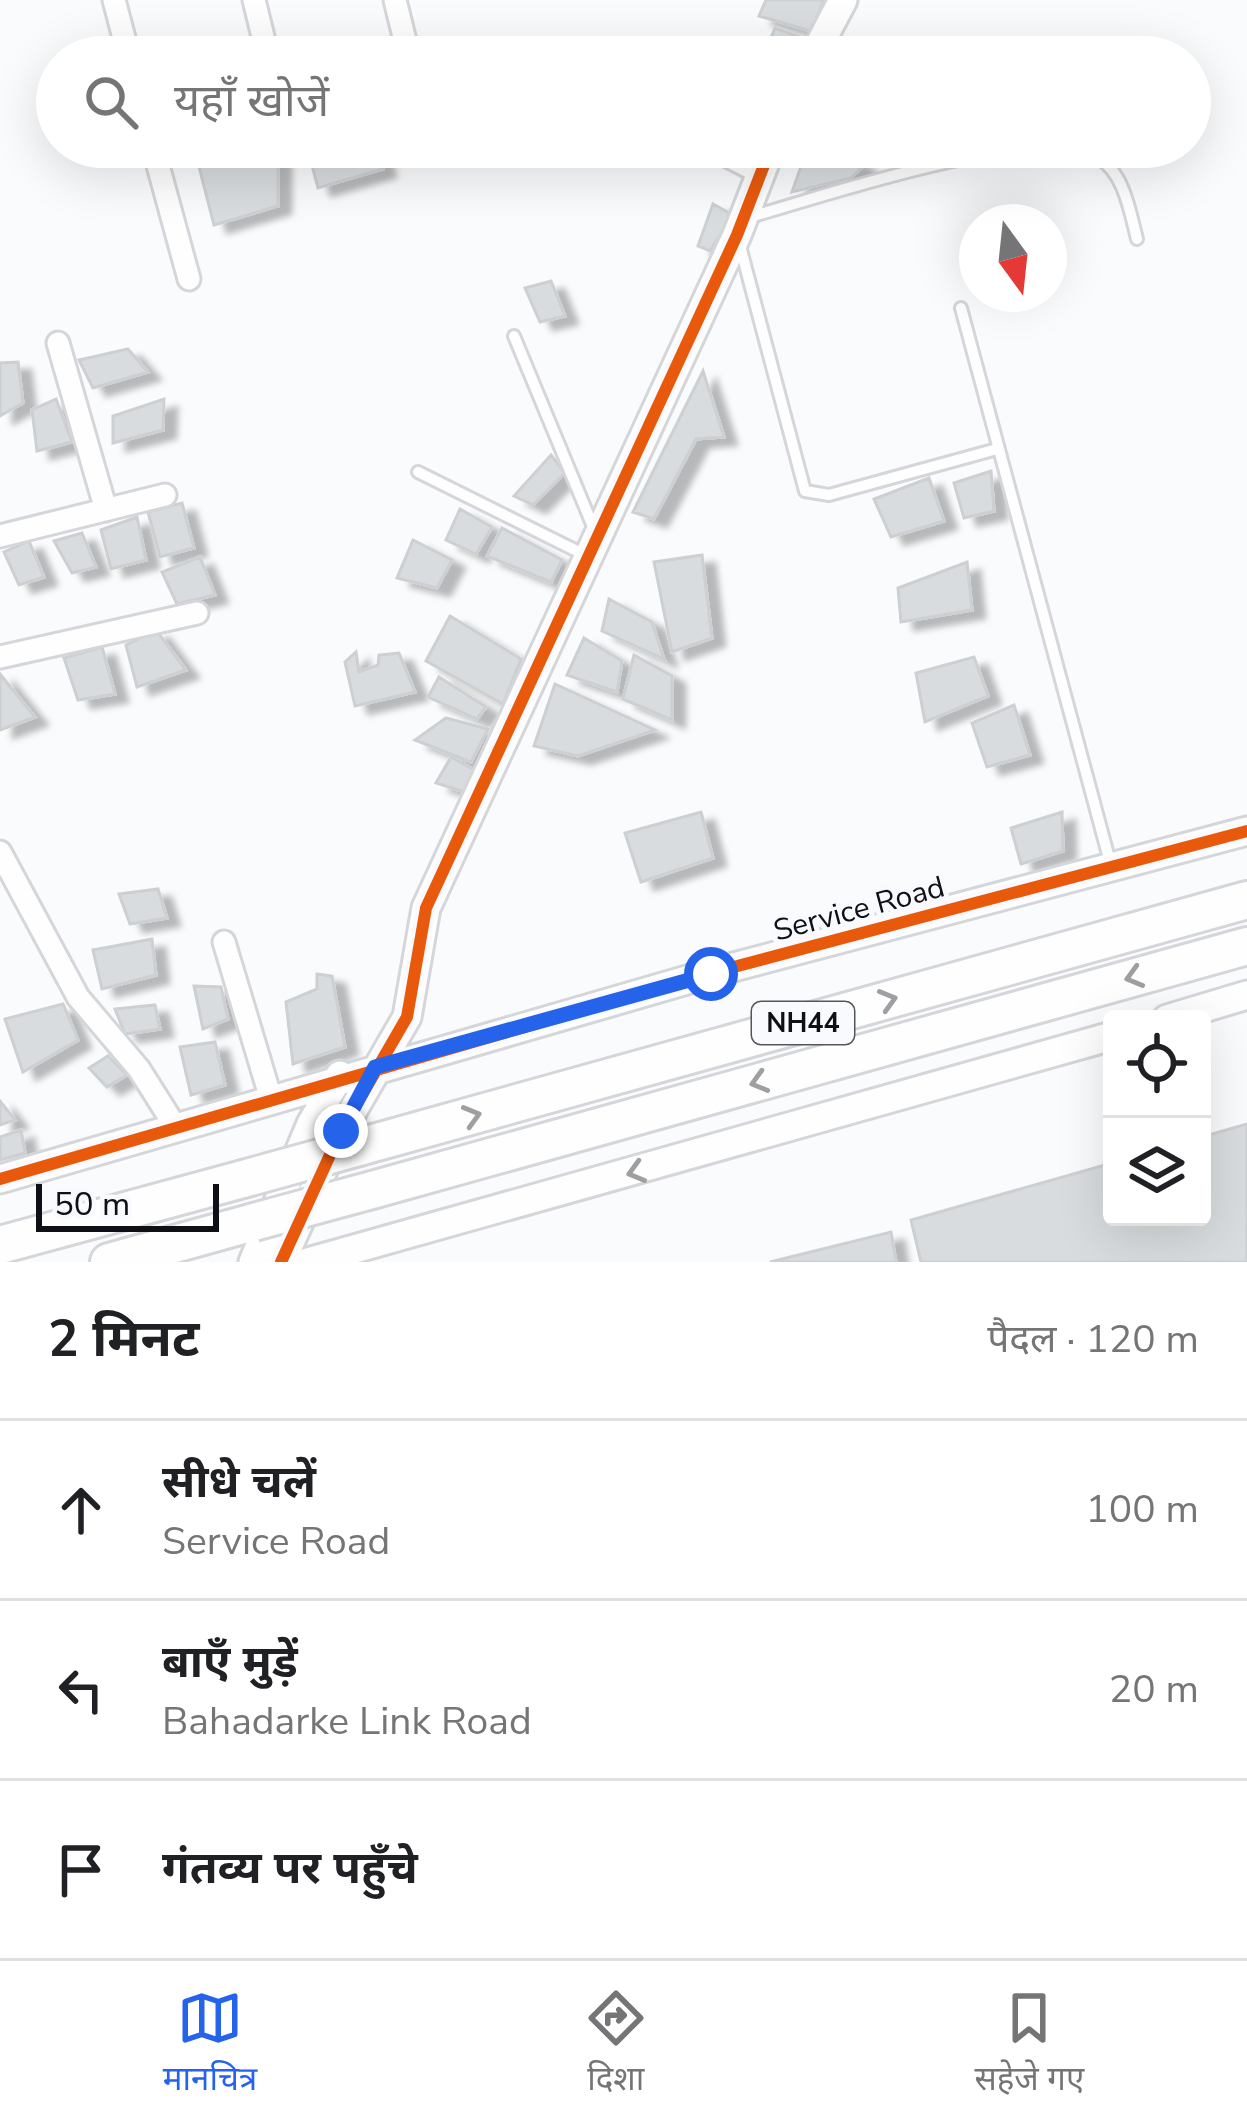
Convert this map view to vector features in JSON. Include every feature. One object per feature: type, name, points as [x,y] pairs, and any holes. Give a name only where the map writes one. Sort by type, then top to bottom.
[{"type":"highway","name":"NH44","points":[[0,1245],[1247,899]]},
{"type":"highway","name":"NH44","points":[[110,1262],[1247,946]]},
{"type":"street","points":[[114,0],[123,36]]},
{"type":"street","points":[[254,0],[263,36]]},
{"type":"street","points":[[395,0],[404,36]]},
{"type":"street","points":[[824,36],[843,0]]},
{"type":"street","points":[[159,168],[189,279]]},
{"type":"street","points":[[281,1262],[375,1067],[407,1017],[426,908],[740,227],[761,168]]},
{"type":"street","points":[[58,343],[106,510]]},
{"type":"street","points":[[0,536],[165,495]]},
{"type":"street","points":[[0,657],[197,613]]},
{"type":"street","name":"Service Road","points":[[0,1179],[375,1067],[1247,831]]},
{"type":"street","points":[[0,851],[9,888],[78,997],[139,1069],[175,1126]]},
{"type":"street","points":[[224,942],[271,1099]]},
{"type":"street","points":[[1197,1010],[1247,995]]},
{"type":"street","points":[[253,1262],[336,1078],[407,1017]]},
{"type":"street","points":[[308,1262],[1103,1039]]},
{"type":"lane","points":[[739,168],[757,177]]},
{"type":"lane","points":[[935,168],[740,227],[806,490],[829,496],[997,449]]},
{"type":"lane","points":[[1109,168],[1138,238]]},
{"type":"lane","points":[[962,312],[1111,866]]},
{"type":"lane","points":[[514,335],[593,547]]},
{"type":"lane","points":[[418,472],[593,547]]},
{"type":"building","points":[[766,0],[824,0],[811,31],[759,16]]},
{"type":"building","points":[[775,28],[797,36],[772,36]]},
{"type":"building","points":[[199,168],[278,168],[278,206],[214,225]]},
{"type":"building","points":[[313,168],[383,168],[383,169],[318,188]]},
{"type":"building","points":[[801,168],[861,168],[851,178],[792,192]]},
{"type":"building","points":[[713,204],[733,215],[710,251],[698,246]]},
{"type":"building","points":[[551,281],[565,316],[540,322],[525,288]]},
{"type":"building","points":[[128,349],[148,372],[93,388],[79,360]]},
{"type":"building","points":[[18,362],[23,403],[0,416],[0,363]]},
{"type":"building","points":[[703,371],[724,437],[696,439],[654,519],[633,512]]},
{"type":"building","points":[[56,399],[72,442],[37,451],[32,410]]},
{"type":"building","points":[[164,399],[163,430],[113,443],[113,416]]},
{"type":"building","points":[[551,455],[565,473],[533,505],[514,496]]},
{"type":"building","points":[[991,471],[994,511],[964,518],[954,483]]},
{"type":"building","points":[[929,478],[944,521],[891,537],[874,499]]},
{"type":"building","points":[[182,503],[194,548],[160,557],[148,512]]},
{"type":"building","points":[[460,509],[492,527],[476,554],[446,540]]},
{"type":"building","points":[[137,517],[146,560],[111,569],[101,530]]},
{"type":"building","points":[[502,528],[562,560],[551,582],[487,556]]},
{"type":"building","points":[[82,533],[96,567],[72,573],[54,541]]},
{"type":"building","points":[[413,540],[452,560],[437,588],[397,578]]},
{"type":"building","points":[[29,541],[44,577],[19,585],[4,552]]},
{"type":"building","points":[[702,555],[712,638],[672,652],[654,562]]},
{"type":"building","points":[[200,557],[215,595],[177,604],[162,572]]},
{"type":"building","points":[[967,562],[972,610],[901,622],[898,588]]},
{"type":"building","points":[[609,599],[652,622],[664,659],[602,631]]},
{"type":"building","points":[[450,616],[521,659],[503,704],[426,661]]},
{"type":"building","points":[[156,630],[186,670],[137,687],[126,645]]},
{"type":"building","points":[[584,638],[622,661],[617,692],[567,675]]},
{"type":"building","points":[[102,647],[115,694],[78,700],[64,658]]},
{"type":"building","points":[[356,652],[359,672],[378,665],[379,655],[399,653],[415,692],[355,706],[345,662]]},
{"type":"building","points":[[634,655],[672,676],[672,720],[623,699]]},
{"type":"building","points":[[974,657],[988,696],[925,722],[916,673]]},
{"type":"building","points":[[0,674],[35,717],[0,730]]},
{"type":"building","points":[[439,677],[486,707],[477,719],[428,697]]},
{"type":"building","points":[[555,684],[655,730],[578,756],[534,746]]},
{"type":"building","points":[[1014,705],[1030,755],[987,767],[972,723]]},
{"type":"building","points":[[446,718],[488,729],[471,762],[415,740]]},
{"type":"building","points":[[451,757],[476,771],[471,794],[436,783]]},
{"type":"building","points":[[701,812],[713,858],[641,882],[625,833]]},
{"type":"building","points":[[1062,812],[1063,851],[1021,864],[1011,828]]},
{"type":"building","points":[[158,889],[167,918],[130,924],[119,894]]},
{"type":"building","points":[[152,939],[156,975],[102,989],[93,950]]},
{"type":"building","points":[[317,974],[332,976],[345,1047],[293,1064],[286,1002],[317,989]]},
{"type":"building","points":[[194,986],[221,987],[228,1019],[203,1029]]},
{"type":"building","points":[[63,1004],[78,1040],[23,1072],[5,1019]]},
{"type":"building","points":[[155,1005],[160,1029],[125,1034],[115,1009]]},
{"type":"building","points":[[215,1042],[225,1085],[191,1095],[180,1047]]},
{"type":"building","points":[[108,1056],[127,1075],[107,1087],[89,1068]]},
{"type":"building","points":[[0,1101],[15,1120],[0,1125]]},
{"type":"building","points":[[1247,1124],[1247,1262],[921,1262],[911,1220],[1103,1166],[1103,1226],[1211,1226],[1211,1134]]},
{"type":"building","points":[[21,1130],[25,1153],[0,1160],[0,1137]]},
{"type":"building","points":[[891,1232],[896,1262],[770,1262]]},
{"type":"cycle path","points":[[281,1262],[341,1131],[407,1017],[426,908],[737,235],[763,168]]},
{"type":"cycle path","points":[[0,1179],[711,973],[1247,831]]},
{"type":"route","points":[[341,1131],[375,1067],[711,974]]}]
